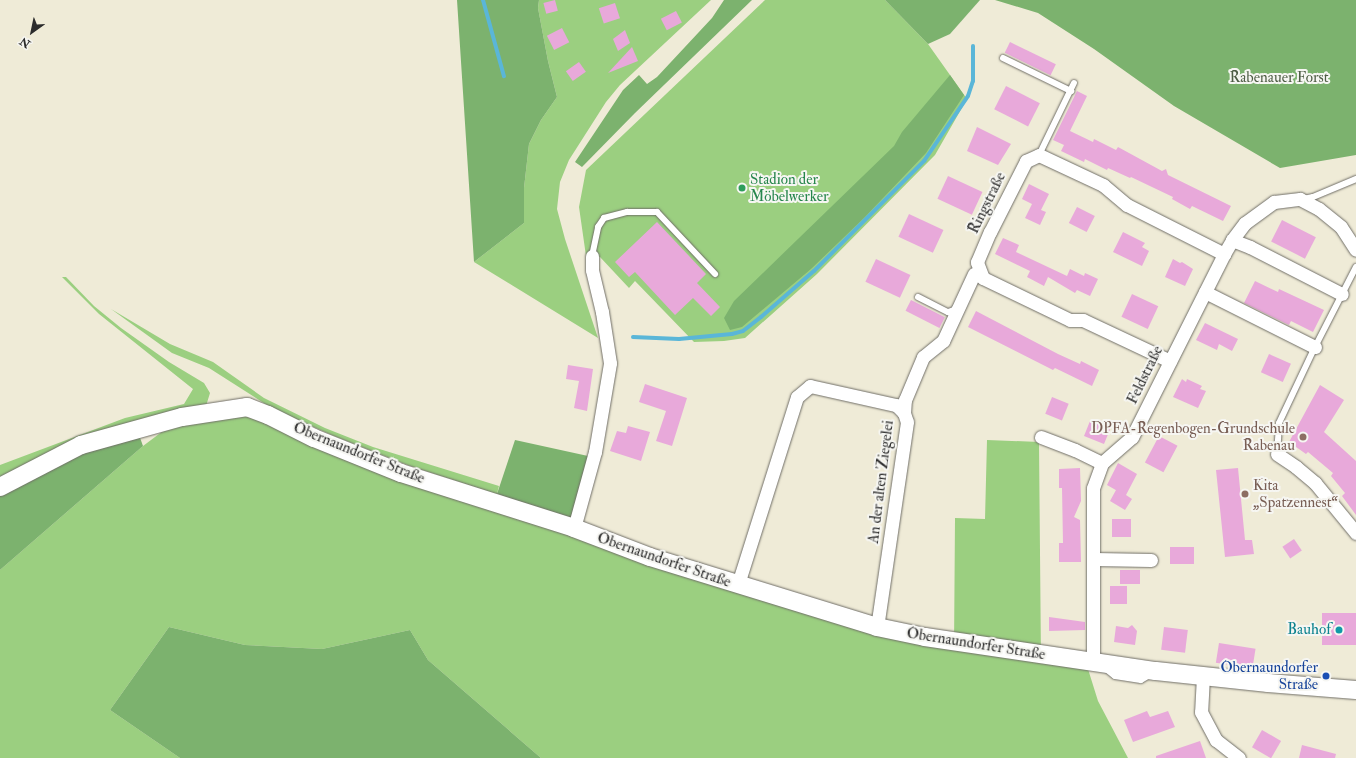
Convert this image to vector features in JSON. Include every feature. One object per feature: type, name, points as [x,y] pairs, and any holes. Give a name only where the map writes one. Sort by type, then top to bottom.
[{"type":"street","points":[[1040,156],[1103,185],[1127,204],[1224,254]]},
{"type":"street","name":"Ringstraße","points":[[977,272],[977,262],[990,232],[1026,161],[1040,156]]},
{"type":"street","points":[[1300,199],[1319,209],[1341,228],[1356,250]]},
{"type":"street","name":"Feldstraße","points":[[1102,462],[1132,438],[1204,292],[1232,240],[1245,223],[1274,202],[1300,199]]},
{"type":"street","points":[[1232,240],[1250,247],[1342,294]]},
{"type":"street","points":[[574,528],[595,452],[610,364],[602,312],[592,270],[592,256]]},
{"type":"street","points":[[904,412],[905,400],[923,357],[943,341],[977,272],[983,278],[1070,320],[1083,320],[1170,361]]},
{"type":"street","points":[[1204,292],[1315,347]]},
{"type":"street","name":"An der alten Ziegelei","points":[[738,584],[797,396],[810,386],[896,405],[904,412],[907,422],[877,627]]},
{"type":"street","name":"Obernaundorfer Straße","points":[[0,487],[81,445],[182,416],[247,407],[268,415],[314,438],[401,472],[574,528],[650,557],[877,627],[931,638],[1156,671],[1268,683],[1356,690]]},
{"type":"street","points":[[1041,437],[1102,462],[1093,488],[1096,662]]},
{"type":"street","points":[[1277,454],[1315,483],[1356,533]]},
{"type":"street","points":[[1094,559],[1151,560]]},
{"type":"street","points":[[1203,676],[1202,712],[1216,740],[1239,758]]},
{"type":"lane","points":[[1003,58],[1071,91]]},
{"type":"lane","points":[[1040,156],[1074,83]]},
{"type":"lane","points":[[1300,199],[1313,197],[1356,178]]},
{"type":"lane","points":[[592,256],[598,227],[604,218],[627,212],[657,212],[715,274]]},
{"type":"lane","points":[[1277,454],[1279,423],[1356,266]]},
{"type":"lane","points":[[918,297],[948,312],[954,310],[970,275],[977,272]]},
{"type":"green space","points":[[457,0],[539,0],[538,8],[548,61],[557,97],[541,120],[529,144],[524,188],[524,223],[474,262]]},
{"type":"green space","points":[[539,0],[711,0],[620,85],[606,102],[569,160],[560,182],[557,209],[565,239],[598,338],[474,262],[524,223],[524,188],[529,144],[541,120],[557,97],[548,61],[538,8]]},
{"type":"green space","points":[[724,0],[752,0],[635,113],[582,167],[575,162],[623,90],[639,75],[647,84],[657,77],[712,18]]},
{"type":"green space","name":"Stadion der Möbelwerker","points":[[765,0],[885,0],[928,44],[967,99],[935,155],[817,274],[745,338],[724,341],[694,342],[635,281],[629,288],[600,257],[586,256],[579,207],[586,170]]},
{"type":"green space","points":[[885,0],[980,0],[950,34],[928,44]]},
{"type":"green space","name":"Rabenauer Forst","points":[[995,0],[1356,0],[1356,155],[1280,168],[1174,106],[1094,49],[1038,13]]},
{"type":"green space","points":[[950,75],[964,95],[926,153],[864,218],[811,269],[742,327],[730,330],[724,318],[734,301],[894,146],[902,132]]},
{"type":"green space","points":[[62,277],[66,277],[94,306],[121,328],[169,362],[204,383],[210,393],[206,406],[247,407],[314,438],[493,493],[410,466],[334,436],[273,409],[209,368],[172,353],[111,309],[170,344],[213,362],[264,398],[325,428],[373,447],[499,486],[495,502],[954,648],[955,518],[985,519],[987,440],[1039,442],[1041,661],[1088,669],[1098,701],[1128,758],[541,758],[428,660],[410,630],[322,649],[245,645],[169,627],[110,710],[180,758],[0,758],[0,570],[143,446],[171,425],[0,481],[0,465],[125,418],[184,404],[193,389],[99,314]]},
{"type":"green space","points":[[139,435],[143,446],[0,570],[0,489],[78,452]]},
{"type":"green space","points":[[515,440],[588,456],[575,516],[567,520],[497,494]]},
{"type":"green space","points":[[169,627],[245,645],[322,649],[410,630],[428,660],[541,758],[180,758],[110,710]]},
{"type":"building","points":[[555,0],[558,11],[546,14],[543,3]]},
{"type":"building","points":[[615,3],[620,18],[604,23],[599,8]]},
{"type":"building","points":[[676,11],[682,23],[667,30],[661,19]]},
{"type":"building","points":[[562,28],[569,42],[554,50],[547,36]]},
{"type":"building","points":[[625,30],[630,43],[618,51],[613,39]]},
{"type":"building","points":[[1010,42],[1056,64],[1051,75],[1005,53]]},
{"type":"building","points":[[632,47],[638,61],[608,73]]},
{"type":"building","points":[[579,62],[586,72],[573,81],[566,71]]},
{"type":"building","points":[[1006,86],[1040,103],[1028,126],[994,109]]},
{"type":"building","points":[[1077,91],[1087,96],[1070,131],[1093,142],[1094,139],[1116,150],[1118,147],[1162,171],[1166,169],[1168,175],[1231,206],[1223,221],[1192,206],[1190,209],[1172,199],[1173,197],[1131,177],[1130,178],[1108,168],[1107,170],[1085,159],[1084,162],[1061,151],[1064,145],[1053,140]]},
{"type":"building","points":[[977,127],[1011,144],[998,165],[967,151]]},
{"type":"building","points":[[948,176],[982,192],[972,215],[937,199]]},
{"type":"building","points":[[1029,184],[1049,194],[1041,210],[1046,212],[1040,225],[1025,218],[1032,204],[1022,199]]},
{"type":"building","points":[[1077,207],[1095,216],[1087,232],[1069,223]]},
{"type":"building","points":[[909,214],[943,230],[933,253],[898,237]]},
{"type":"building","points":[[1282,220],[1316,237],[1305,259],[1271,241]]},
{"type":"building","points":[[657,222],[706,274],[697,283],[720,307],[711,316],[693,298],[675,315],[635,272],[629,277],[615,262]]},
{"type":"building","points":[[1123,232],[1145,243],[1142,247],[1149,251],[1142,266],[1113,252]]},
{"type":"building","points":[[1003,238],[1019,245],[1016,252],[1067,276],[1070,269],[1084,276],[1085,273],[1098,279],[1090,296],[1077,290],[1075,293],[1048,277],[1044,286],[1027,277],[1030,271],[995,254]]},
{"type":"building","points":[[876,259],[910,275],[900,298],[865,282]]},
{"type":"building","points":[[1173,259],[1180,263],[1182,262],[1193,269],[1185,286],[1165,277]]},
{"type":"building","points":[[1255,281],[1278,292],[1279,289],[1324,310],[1313,332],[1291,321],[1289,325],[1244,303]]},
{"type":"building","points":[[1132,294],[1158,306],[1148,329],[1121,317]]},
{"type":"building","points":[[911,300],[945,317],[939,328],[906,311]]},
{"type":"building","points":[[976,311],[1058,354],[1080,364],[1081,361],[1099,370],[1092,386],[1055,368],[1053,370],[968,327]]},
{"type":"building","points":[[1205,323],[1238,339],[1232,351],[1219,344],[1217,350],[1196,340]]},
{"type":"building","points":[[1269,354],[1291,364],[1283,382],[1261,372]]},
{"type":"building","points":[[568,365],[593,369],[587,411],[574,408],[579,381],[566,379]]},
{"type":"building","points":[[1182,379],[1186,382],[1187,379],[1202,386],[1200,389],[1206,391],[1198,408],[1173,397]]},
{"type":"building","points":[[645,384],[687,398],[672,446],[656,441],[666,411],[639,402]]},
{"type":"building","points":[[1320,385],[1344,400],[1324,432],[1356,461],[1356,515],[1342,496],[1345,493],[1331,476],[1333,473],[1308,452],[1306,454],[1289,442]]},
{"type":"building","points":[[1052,397],[1069,404],[1062,420],[1045,414]]},
{"type":"building","points":[[1100,420],[1111,427],[1104,444],[1084,436],[1090,421],[1094,422]]},
{"type":"building","points":[[628,426],[650,432],[641,461],[610,451],[617,431],[626,433]]},
{"type":"building","points":[[1159,436],[1178,446],[1163,472],[1145,462]]},
{"type":"building","points":[[1118,463],[1137,474],[1126,495],[1132,499],[1125,510],[1110,501],[1116,490],[1107,485]]},
{"type":"building","points":[[1080,468],[1081,501],[1074,517],[1080,520],[1081,562],[1059,562],[1059,543],[1063,543],[1062,488],[1059,488],[1059,469]]},
{"type":"building","points":[[1238,468],[1245,540],[1252,540],[1254,554],[1225,557],[1216,470]]},
{"type":"building","points":[[1112,519],[1131,519],[1131,537],[1112,537]]},
{"type":"building","points":[[1294,539],[1302,551],[1290,558],[1282,547]]},
{"type":"building","points":[[1170,547],[1194,547],[1194,564],[1170,564]]},
{"type":"building","points":[[1120,570],[1140,570],[1140,584],[1120,584]]},
{"type":"building","points":[[1110,586],[1127,586],[1127,604],[1110,604]]},
{"type":"building","name":"Bauhof","points":[[1322,613],[1356,613],[1356,645],[1322,645]]},
{"type":"building","points":[[1049,617],[1085,622],[1085,630],[1049,631]]},
{"type":"building","points":[[1132,625],[1137,631],[1135,645],[1114,642],[1116,626],[1128,628]]},
{"type":"building","points":[[1164,627],[1188,630],[1185,653],[1161,650]]},
{"type":"building","points":[[1219,643],[1256,649],[1252,669],[1216,663]]},
{"type":"building","points":[[1147,711],[1150,717],[1168,711],[1175,727],[1133,742],[1124,720]]},
{"type":"building","points":[[1262,730],[1281,741],[1271,758],[1252,747]]},
{"type":"building","points":[[1200,741],[1206,758],[1156,758],[1156,756]]},
{"type":"building","points":[[1302,745],[1336,754],[1335,758],[1299,758]]},
{"type":"waterway","points":[[483,0],[504,76]]},
{"type":"waterway","points":[[633,337],[679,339],[732,334],[743,331],[761,317],[814,271],[924,161],[968,96],[973,81],[973,46]]},
{"type":"place","name":"Stadion der Möbelwerker","points":[[742,188]]},
{"type":"place","name":"DPFA-Regenbogen-Grundschule Rabenau","points":[[1303,437]]},
{"type":"place","name":"Kita „Spatzennest“","points":[[1245,494]]},
{"type":"place","name":"Bauhof","points":[[1339,630]]},
{"type":"place","name":"Obernaundorfer Straße","points":[[1326,676]]}]
